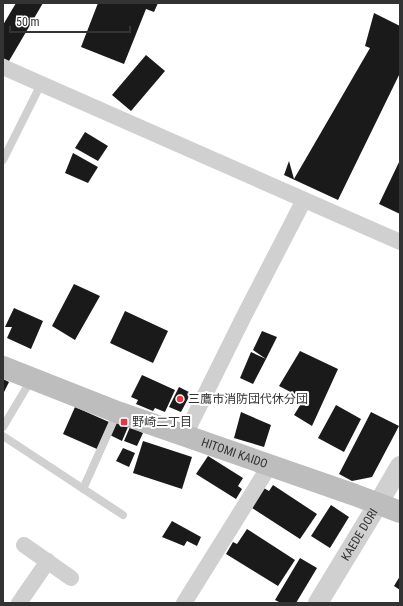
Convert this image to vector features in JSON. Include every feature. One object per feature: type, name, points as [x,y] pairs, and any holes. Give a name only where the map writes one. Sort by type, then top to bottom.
[{"type":"main road","name":"HITOMI KAIDO","points":[[3,367],[117,412],[400,512]]},
{"type":"street","points":[[3,67],[400,242]]},
{"type":"street","points":[[185,435],[304,200]]},
{"type":"street","points":[[184,603],[270,465]]},
{"type":"street","name":"KAEDE DORI","points":[[318,603],[400,466]]},
{"type":"street","points":[[24,544],[71,578]]},
{"type":"street","points":[[19,603],[48,561]]},
{"type":"lane","points":[[3,160],[41,84]]},
{"type":"lane","points":[[3,427],[32,379]]},
{"type":"lane","points":[[83,489],[117,412]]},
{"type":"lane","points":[[3,436],[123,515]]},
{"type":"building","points":[[16,3],[43,3],[9,61],[3,58],[3,25]]},
{"type":"building","points":[[98,3],[158,3],[154,12],[146,9],[124,64],[81,47]]},
{"type":"building","points":[[374,13],[400,26],[400,73],[338,200],[284,175],[289,161],[294,179],[370,48],[365,46]]},
{"type":"building","points":[[146,55],[165,71],[131,111],[112,95]]},
{"type":"building","points":[[85,132],[108,146],[98,161],[75,148]]},
{"type":"building","points":[[73,153],[98,167],[88,183],[65,173]]},
{"type":"building","points":[[400,160],[400,214],[379,204]]},
{"type":"building","points":[[74,284],[100,296],[75,340],[52,326]]},
{"type":"building","points":[[14,308],[43,321],[31,349],[7,338],[12,327],[5,327]]},
{"type":"building","points":[[125,311],[168,331],[153,363],[110,343]]},
{"type":"building","points":[[262,331],[277,337],[266,359],[253,350]]},
{"type":"building","points":[[300,351],[338,369],[312,426],[294,415],[304,399],[279,386]]},
{"type":"building","points":[[251,352],[266,359],[253,384],[240,378]]},
{"type":"building","points":[[142,375],[175,390],[165,412],[155,408],[153,411],[136,404],[138,400],[131,397]]},
{"type":"building","points":[[3,379],[9,382],[3,394]]},
{"type":"building","points":[[179,387],[191,393],[181,412],[169,407]]},
{"type":"building","points":[[336,405],[361,419],[344,452],[318,438]]},
{"type":"building","points":[[75,407],[109,422],[97,449],[63,434]]},
{"type":"building","points":[[241,412],[271,425],[264,447],[234,438]]},
{"type":"building","points":[[371,412],[399,426],[372,477],[352,481],[339,474]]},
{"type":"building","points":[[115,422],[128,427],[122,441],[110,435]]},
{"type":"building","points":[[130,427],[143,433],[137,446],[124,441]]},
{"type":"building","points":[[143,441],[192,457],[182,489],[133,473]]},
{"type":"building","points":[[123,448],[135,453],[129,467],[116,461]]},
{"type":"building","points":[[208,456],[243,478],[238,486],[242,489],[236,499],[196,474]]},
{"type":"building","points":[[273,485],[317,514],[300,539],[249,506],[262,487],[269,491]]},
{"type":"building","points":[[331,505],[349,517],[330,548],[311,536]]},
{"type":"building","points":[[172,521],[201,537],[197,546],[187,541],[184,546],[162,537]]},
{"type":"building","points":[[247,529],[295,560],[278,586],[226,554],[233,542],[237,544]]},
{"type":"building","points":[[300,558],[317,568],[296,603],[281,603],[275,600]]},
{"type":"building","points":[[400,576],[400,590],[394,586]]},
{"type":"place","name":"三鷹市消防団代休分団","points":[[180,399]]},
{"type":"place","name":"野崎二丁目","points":[[124,422]]}]
